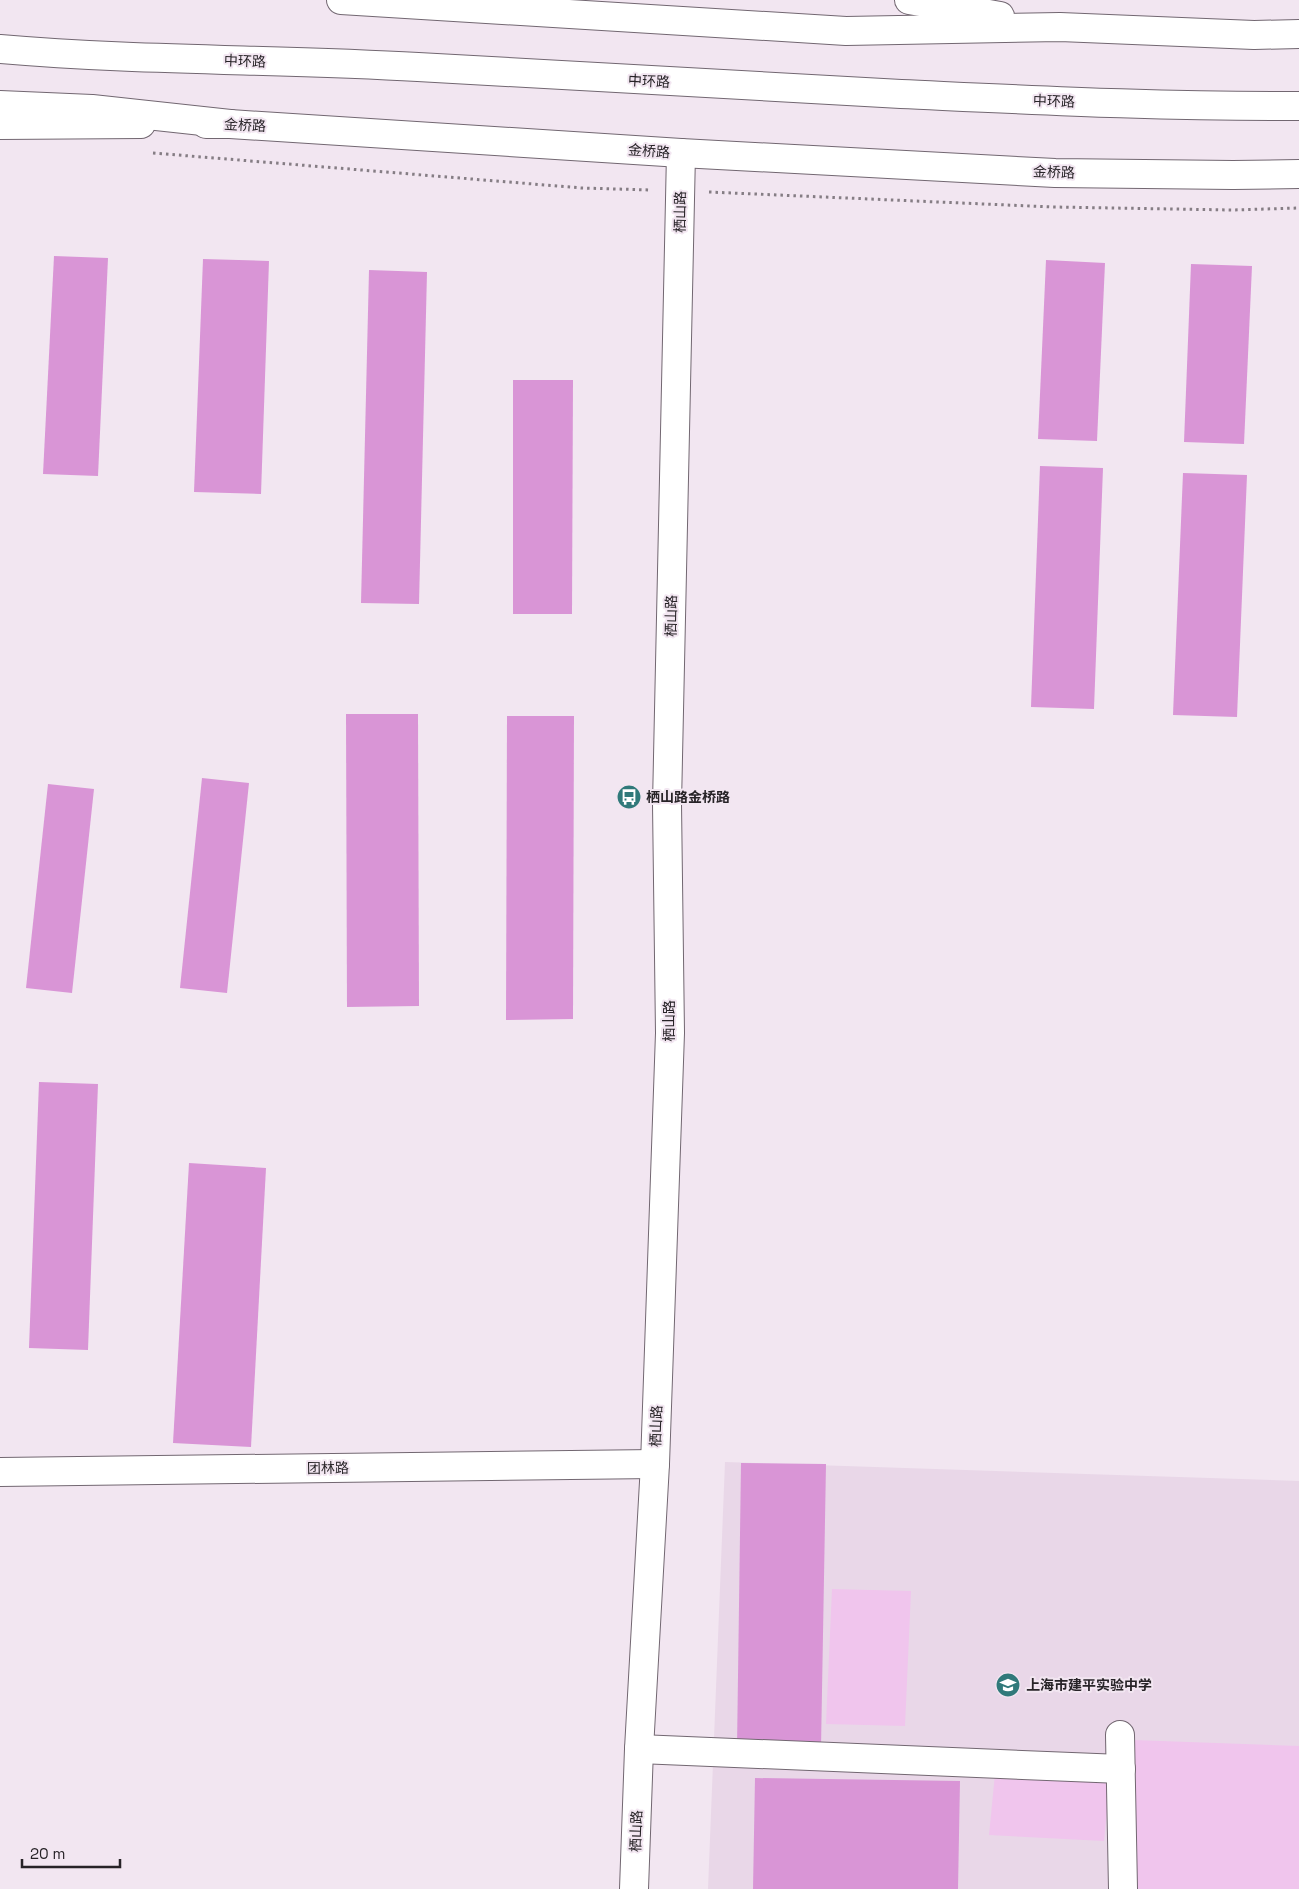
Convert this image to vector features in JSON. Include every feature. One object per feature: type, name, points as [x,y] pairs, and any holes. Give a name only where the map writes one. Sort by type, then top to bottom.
[{"type":"main road","points":[[341,0],[846,31],[1060,27],[1254,35],[1299,34]]},
{"type":"main road","points":[[910,0],[1060,27]]},
{"type":"main road","points":[[1254,35],[1299,28]]},
{"type":"main road","name":"中环路","points":[[0,49],[70,55],[381,65],[682,83],[1057,101],[1299,106]]},
{"type":"main road","points":[[0,60],[70,55]]},
{"type":"main road","points":[[0,105],[92,109],[230,124]]},
{"type":"main road","name":"金桥路","points":[[0,125],[230,124],[682,153],[1055,173],[1299,174]]},
{"type":"main road","name":"栖山路","points":[[634,1889],[639,1749],[655,1464],[670,1033],[668,794],[682,153]]},
{"type":"main road","name":"团林路","points":[[0,1472],[655,1464]]},
{"type":"main road","points":[[1120,1735],[1123,1889]]},
{"type":"main road","points":[[639,1749],[1121,1769]]},
{"type":"shaded area","name":"上海市建平实验中学","points":[[725,1462],[1299,1481],[1299,1889],[708,1889]]},
{"type":"shaded area","points":[[832,1589],[911,1591],[905,1726],[826,1724]]},
{"type":"shaded area","points":[[1133,1740],[1299,1746],[1299,1889],[1128,1889]]},
{"type":"shaded area","points":[[995,1774],[1110,1779],[1104,1841],[989,1835]]},
{"type":"building","points":[[54,256],[108,258],[98,476],[43,474]]},
{"type":"building","points":[[203,259],[269,261],[261,494],[194,492]]},
{"type":"building","points":[[1046,260],[1105,263],[1097,441],[1038,439]]},
{"type":"building","points":[[1191,264],[1252,266],[1244,444],[1184,442]]},
{"type":"building","points":[[369,270],[427,272],[419,604],[361,603]]},
{"type":"building","points":[[513,380],[573,380],[572,614],[513,614]]},
{"type":"building","points":[[1040,466],[1103,468],[1094,709],[1031,707]]},
{"type":"building","points":[[1183,473],[1247,475],[1237,717],[1173,715]]},
{"type":"building","points":[[346,714],[418,714],[419,1006],[347,1007]]},
{"type":"building","points":[[507,716],[574,716],[573,1019],[506,1020]]},
{"type":"building","points":[[202,778],[249,783],[227,993],[180,988]]},
{"type":"building","points":[[48,784],[94,789],[72,993],[26,988]]},
{"type":"building","points":[[39,1082],[98,1084],[88,1350],[29,1348]]},
{"type":"building","points":[[189,1163],[266,1168],[251,1447],[173,1443]]},
{"type":"building","points":[[741,1463],[826,1464],[821,1748],[737,1747]]},
{"type":"building","points":[[755,1778],[960,1781],[958,1889],[753,1889]]},
{"type":"place","name":"栖山路金桥路","points":[[629,797]]},
{"type":"place","name":"上海市建平实验中学","points":[[1008,1685]]}]
